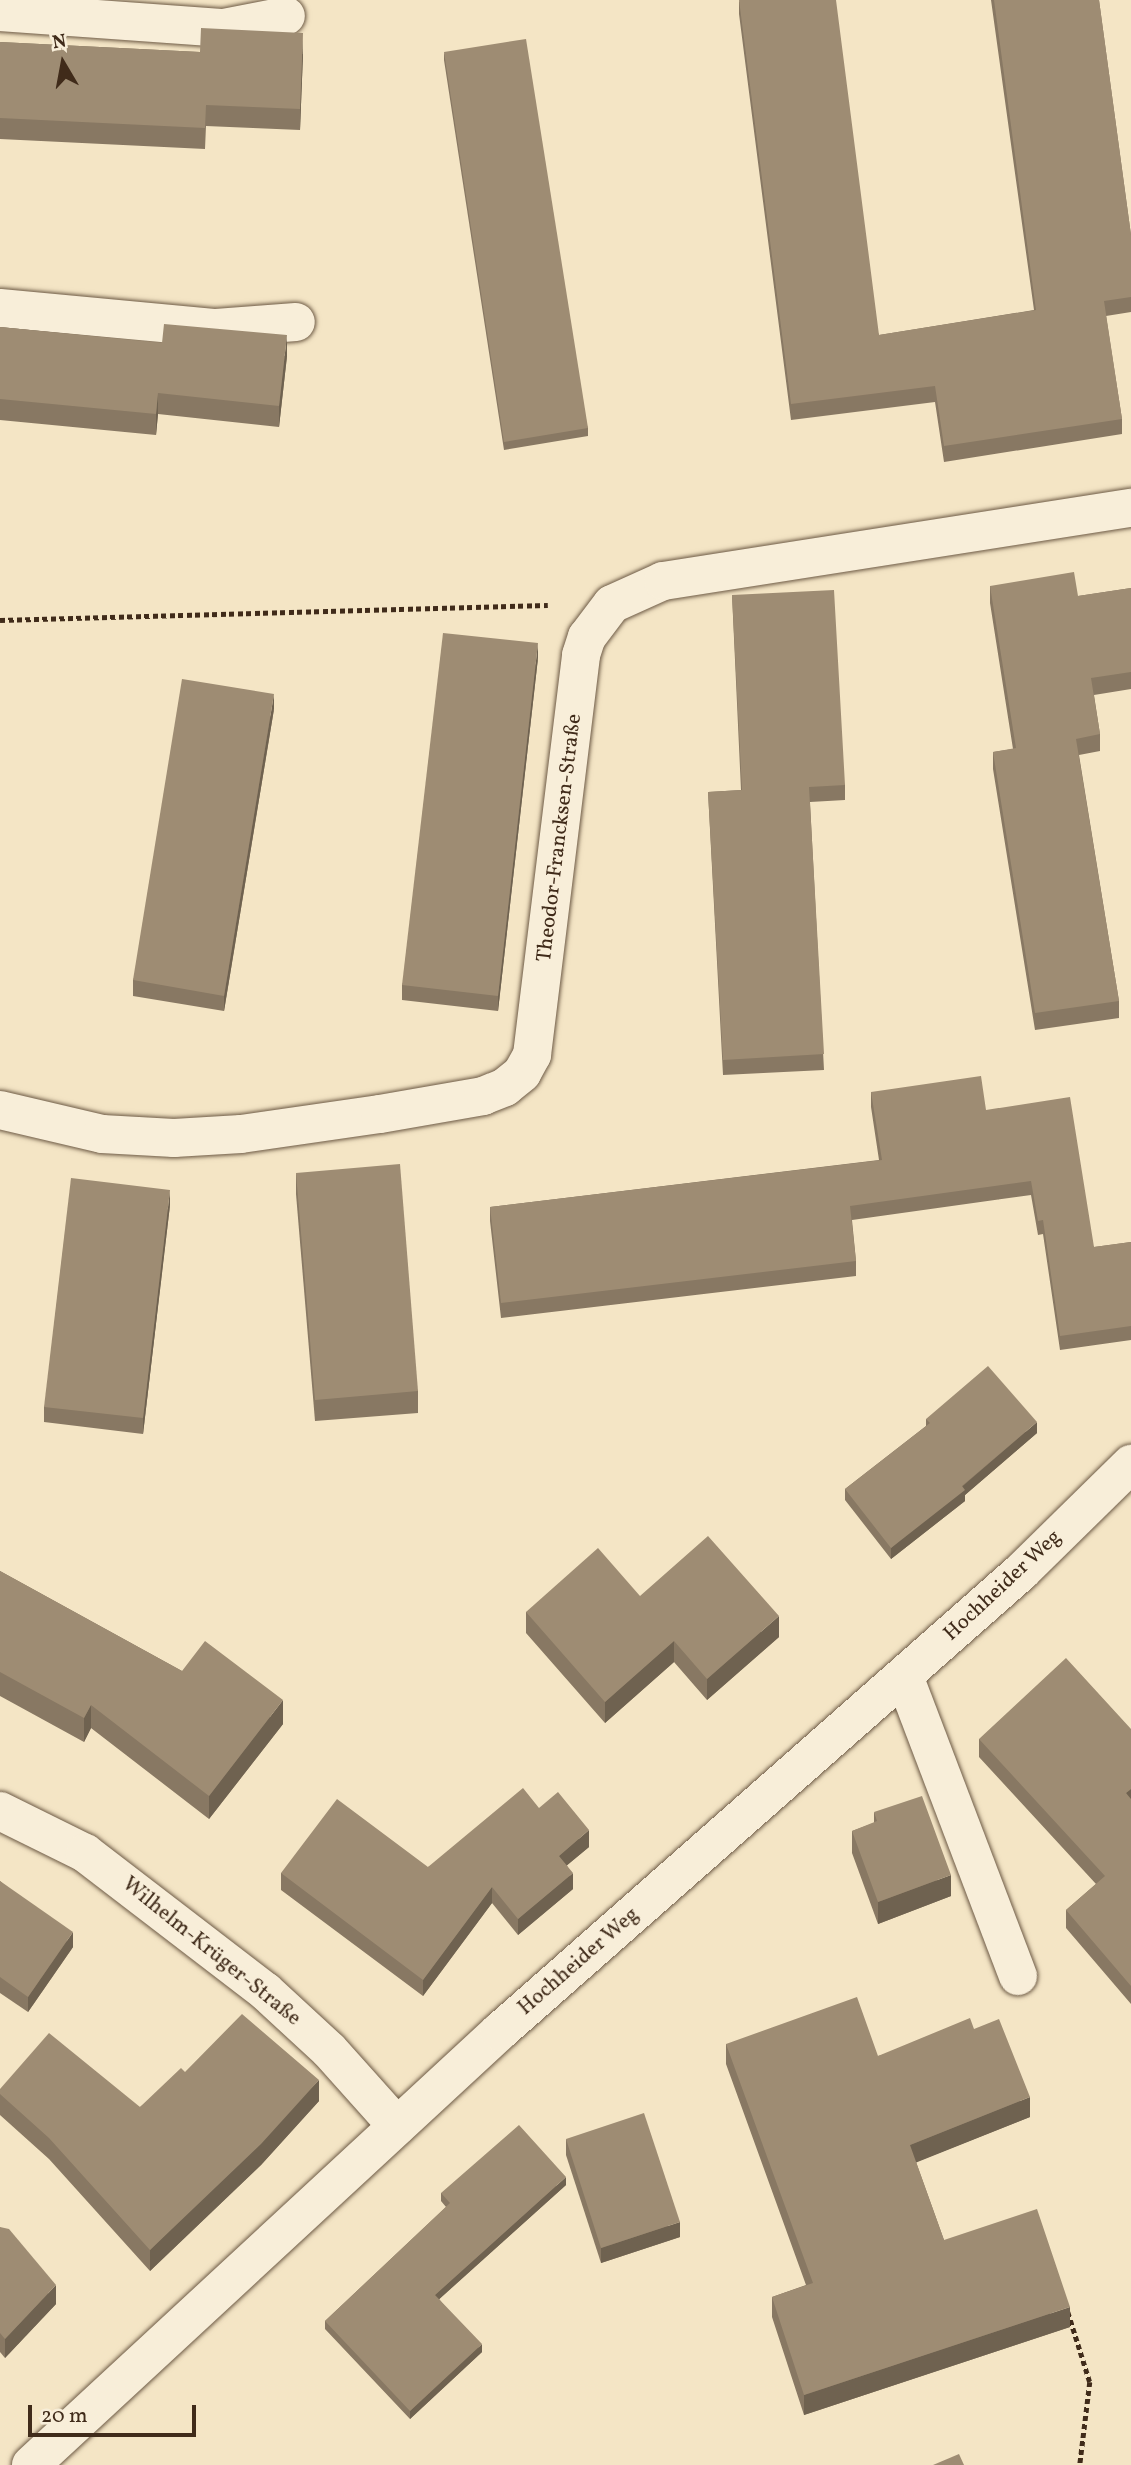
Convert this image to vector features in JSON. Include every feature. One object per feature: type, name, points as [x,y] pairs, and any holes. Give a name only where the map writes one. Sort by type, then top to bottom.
[{"type":"street","points":[[0,12],[224,28],[286,16]]},
{"type":"street","points":[[0,309],[216,328],[296,322]]},
{"type":"street","name":"Theodor-Francksen-Straße","points":[[0,1110],[102,1133],[174,1138],[380,1114],[483,1096],[505,1087],[522,1073],[532,1055],[581,654],[587,637],[612,604],[663,581],[1131,508]]},
{"type":"street","name":"Hochheider Weg","points":[[31,2465],[397,2126],[1022,1571],[1131,1464]]},
{"type":"street","points":[[904,1676],[1018,1976]]},
{"type":"street","name":"Wilhelm-Krüger-Straße","points":[[0,1811],[85,1853],[265,1991],[329,2050],[397,2126]]},
{"type":"path","points":[[0,620],[612,604]]},
{"type":"path","points":[[1067,2307],[1090,2382],[1080,2465]]},
{"type":"building","points":[[739,0],[836,0],[879,335],[1036,310],[994,0],[1099,0],[1131,235],[1131,297],[1104,301],[1122,419],[944,446],[935,386],[791,404]]},
{"type":"building","points":[[201,28],[303,33],[300,109],[206,105],[205,128],[0,118],[0,42],[200,52]]},
{"type":"building","points":[[526,39],[588,428],[504,442],[444,52]]},
{"type":"building","points":[[164,324],[287,335],[279,406],[158,393],[156,414],[0,399],[0,327],[162,343]]},
{"type":"building","points":[[1074,572],[1078,596],[1131,588],[1131,672],[1091,678],[1100,734],[1076,739],[1119,1001],[1035,1013],[993,752],[1016,748],[990,586]]},
{"type":"building","points":[[834,590],[845,785],[809,787],[824,1054],[723,1060],[708,792],[742,790],[732,595]]},
{"type":"building","points":[[443,633],[538,643],[498,996],[402,985]]},
{"type":"building","points":[[182,679],[274,694],[224,996],[133,980]]},
{"type":"building","points":[[981,1076],[986,1110],[1070,1097],[1094,1247],[1131,1242],[1131,1326],[1060,1336],[1043,1220],[1038,1221],[1031,1181],[850,1206],[856,1261],[501,1303],[490,1207],[882,1160],[871,1092]]},
{"type":"building","points":[[400,1164],[418,1391],[315,1400],[296,1173]]},
{"type":"building","points":[[71,1178],[170,1190],[143,1418],[44,1407]]},
{"type":"building","points":[[988,1366],[1037,1422],[962,1486],[965,1490],[891,1548],[845,1489],[930,1423],[926,1419]]},
{"type":"building","points":[[708,1536],[779,1616],[707,1679],[674,1641],[605,1702],[526,1612],[598,1548],[640,1596]]},
{"type":"building","points":[[0,1571],[182,1671],[205,1641],[283,1700],[209,1796],[91,1705],[84,1718],[0,1672]]},
{"type":"building","points":[[1066,1658],[1131,1729],[1131,1789],[1126,1793],[1131,1799],[1131,1986],[1066,1910],[1105,1876],[979,1739]]},
{"type":"building","points":[[523,1788],[539,1808],[558,1792],[589,1830],[559,1856],[573,1873],[518,1919],[492,1887],[423,1980],[281,1873],[337,1799],[428,1867]]},
{"type":"building","points":[[922,1796],[951,1875],[878,1902],[852,1831],[877,1821],[874,1812]]},
{"type":"building","points":[[0,1881],[73,1932],[28,1997],[0,1977]]},
{"type":"building","points":[[857,1997],[878,2056],[970,2018],[974,2029],[999,2019],[1030,2097],[910,2145],[944,2240],[1037,2209],[1070,2307],[804,2395],[772,2297],[813,2283],[726,2044]]},
{"type":"building","points":[[242,2014],[319,2080],[261,2144],[150,2250],[49,2138],[0,2094],[0,2089],[49,2033],[140,2107],[181,2068],[185,2072]]},
{"type":"building","points":[[644,2113],[680,2222],[601,2248],[566,2139]]},
{"type":"building","points":[[519,2125],[566,2177],[435,2295],[482,2344],[410,2411],[325,2321],[450,2203],[441,2193]]},
{"type":"building","points":[[0,2227],[9,2229],[56,2285],[5,2339],[0,2333]]},
{"type":"building","points":[[959,2454],[964,2465],[933,2465]]}]
